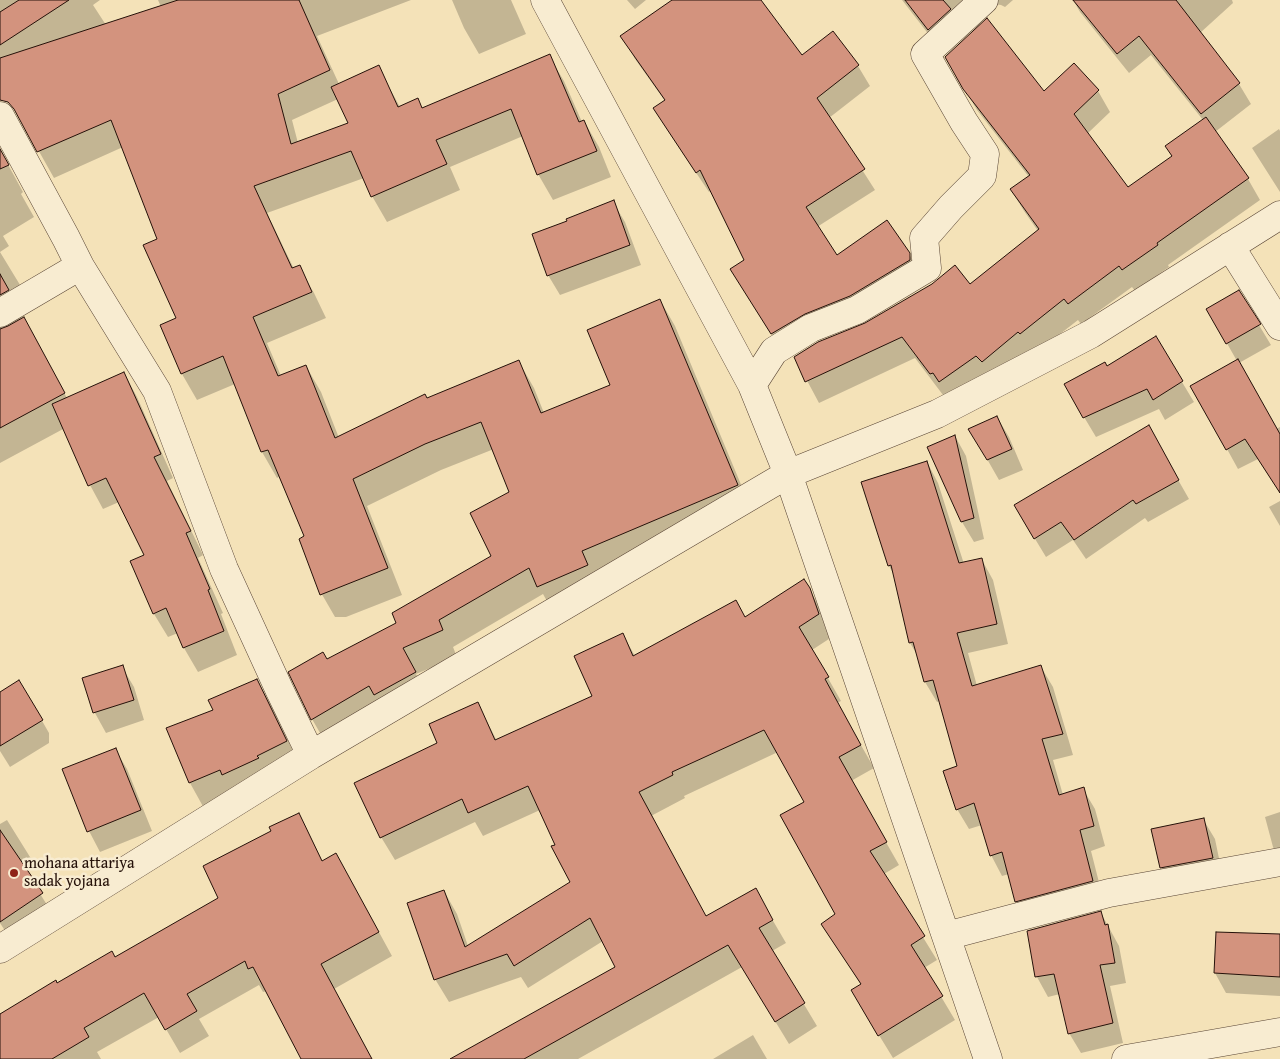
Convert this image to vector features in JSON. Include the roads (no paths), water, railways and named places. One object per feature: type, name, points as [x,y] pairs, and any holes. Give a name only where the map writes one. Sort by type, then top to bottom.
[{"type":"street","points":[[545,0],[752,385],[788,474],[988,1059]]},
{"type":"street","points":[[752,385],[774,351],[811,328],[856,310],[927,268],[924,238],[982,176],[985,154],[964,122],[925,54],[984,0]]},
{"type":"street","points":[[0,116],[80,266],[157,391],[224,569],[311,755]]},
{"type":"street","points":[[0,949],[311,755],[788,474],[937,414],[1091,334],[1280,215]]},
{"type":"street","points":[[1230,246],[1280,326]]},
{"type":"street","points":[[0,313],[80,266]]},
{"type":"street","points":[[946,936],[1109,893],[1280,862]]},
{"type":"street","points":[[1126,1059],[1280,1032]]},
{"type":"place","name":"mohana attariya sadak yojana","points":[[14,873]]}]
